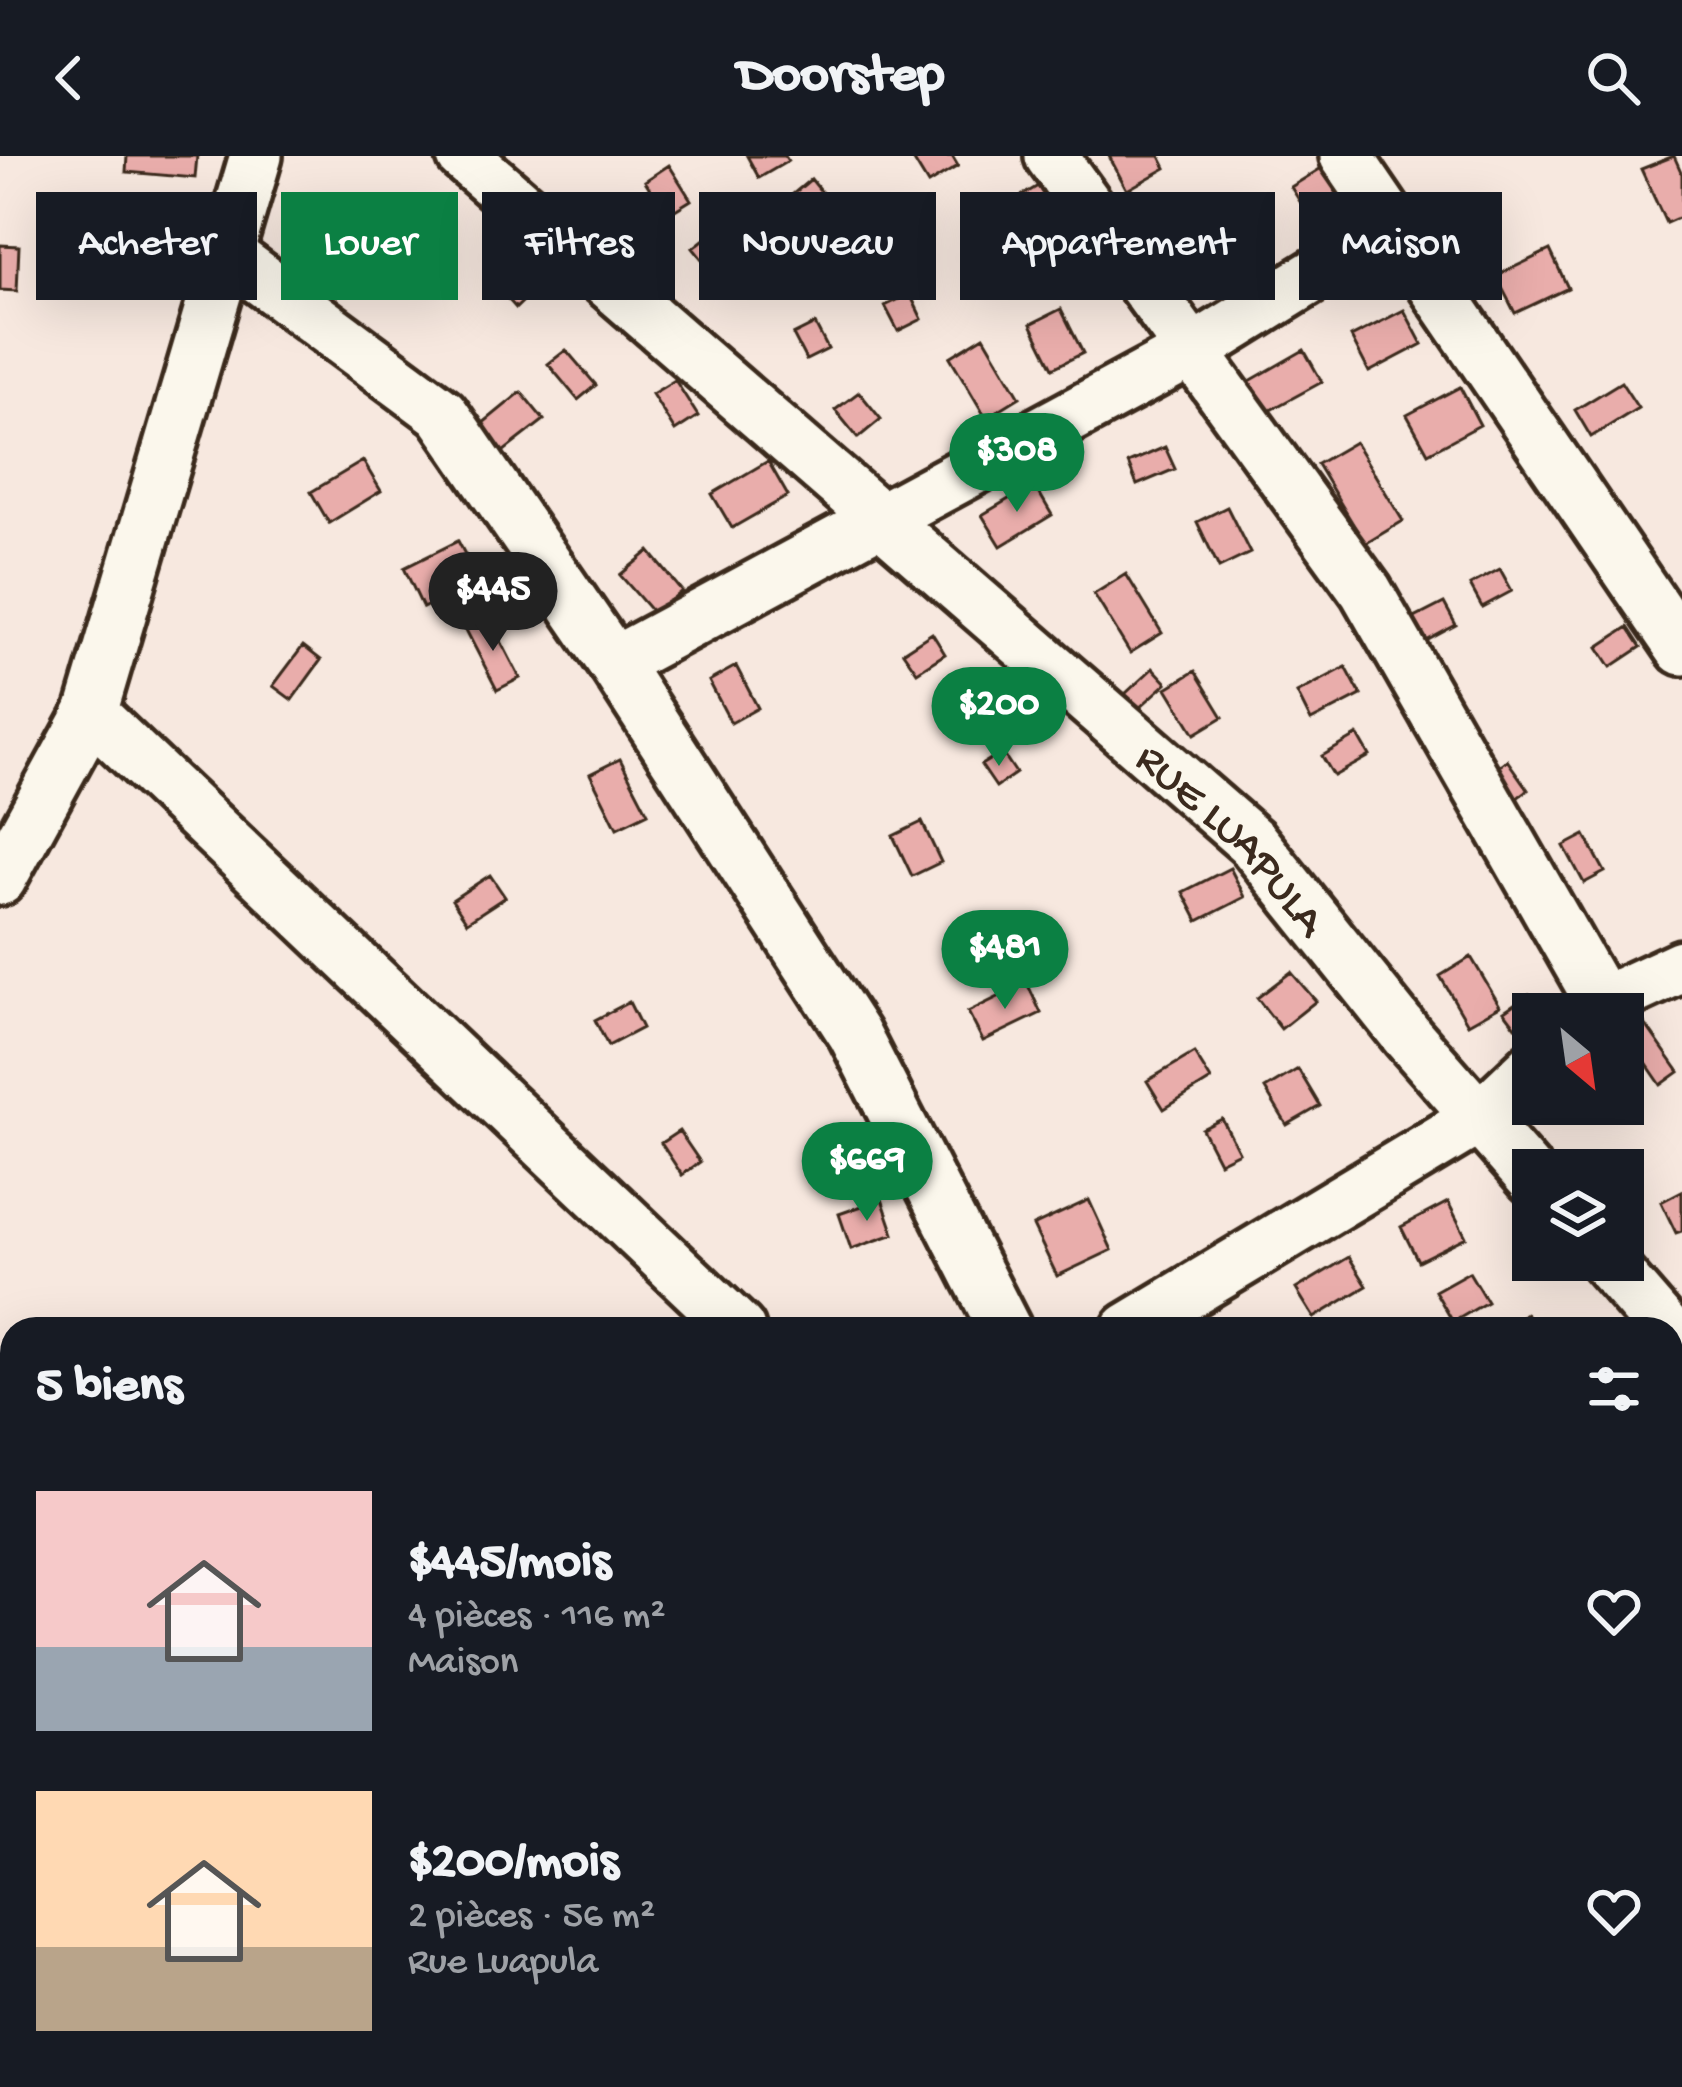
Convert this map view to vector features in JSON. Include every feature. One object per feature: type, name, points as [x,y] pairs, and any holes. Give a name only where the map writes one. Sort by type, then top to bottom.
[{"type":"street","points":[[245,192],[256,156]]},
{"type":"street","name":"RUE LUAPULA","points":[[463,156],[1252,842],[1408,1036],[1512,1155]]},
{"type":"street","points":[[1051,156],[1366,591],[1588,993]]},
{"type":"street","points":[[1346,156],[1372,192]]},
{"type":"street","points":[[257,276],[442,412],[614,663],[854,1034],[999,1317]]},
{"type":"street","points":[[614,663],[1194,350],[1299,285]]},
{"type":"street","points":[[0,879],[92,713],[212,300]]},
{"type":"street","points":[[1447,300],[1682,649]]},
{"type":"street","points":[[92,713],[726,1317]]},
{"type":"street","points":[[1627,993],[1682,966]]},
{"type":"street","points":[[1148,1317],[1479,1118],[1512,1087]]},
{"type":"street","points":[[1623,1281],[1655,1317]]},
{"type":"building","points":[[127,156],[197,156],[195,178],[126,172]]},
{"type":"building","points":[[747,156],[785,156],[788,161],[759,178]]},
{"type":"building","points":[[911,156],[952,156],[958,166],[928,184]]},
{"type":"building","points":[[1109,156],[1160,156],[1166,168],[1127,190]]},
{"type":"building","points":[[1674,156],[1682,174],[1682,216],[1666,223],[1641,169]]},
{"type":"building","points":[[669,165],[691,200],[675,210],[675,192],[652,192],[645,181]]},
{"type":"building","points":[[1323,167],[1338,192],[1299,192],[1299,200],[1291,187]]},
{"type":"building","points":[[811,179],[822,192],[795,192]]},
{"type":"building","points":[[0,245],[19,246],[17,291],[0,290]]},
{"type":"building","points":[[1550,250],[1568,288],[1515,313],[1502,288],[1502,273]]},
{"type":"building","points":[[913,300],[922,319],[898,331],[885,306]]},
{"type":"building","points":[[1061,309],[1083,353],[1053,368],[1031,324]]},
{"type":"building","points":[[1404,310],[1422,344],[1369,372],[1351,337]]},
{"type":"building","points":[[815,324],[828,349],[806,360],[793,335]]},
{"type":"building","points":[[984,336],[1020,397],[986,418],[950,357]]},
{"type":"building","points":[[566,350],[596,385],[578,400],[548,364]]},
{"type":"building","points":[[1304,350],[1322,382],[1265,413],[1248,382]]},
{"type":"building","points":[[675,380],[698,416],[675,431],[652,394]]},
{"type":"building","points":[[1621,382],[1638,408],[1591,437],[1575,410]]},
{"type":"building","points":[[1460,387],[1480,425],[1428,453],[1407,415]]},
{"type":"building","points":[[521,392],[544,420],[499,455],[477,428]]},
{"type":"building","points":[[859,392],[881,419],[858,438],[835,410]]},
{"type":"building","points":[[1355,442],[1403,521],[1365,544],[1317,464]]},
{"type":"building","points":[[1165,447],[1175,469],[1137,485],[1128,463]]},
{"type":"building","points":[[363,461],[381,491],[329,523],[311,492]]},
{"type":"building","points":[[768,461],[788,496],[732,528],[712,494]]},
{"type":"building","points":[[1034,484],[1052,515],[1001,546],[982,515]]},
{"type":"building","points":[[1227,507],[1250,553],[1219,568],[1197,522]]},
{"type":"building","points":[[458,541],[478,579],[423,608],[404,568]]},
{"type":"building","points":[[649,551],[682,591],[654,614],[620,575]]},
{"type":"building","points":[[1500,569],[1512,591],[1482,607],[1470,585]]},
{"type":"building","points":[[1126,574],[1162,633],[1130,653],[1094,594]]},
{"type":"building","points":[[1444,603],[1456,625],[1417,646],[1405,623]]},
{"type":"building","points":[[489,618],[520,678],[497,690],[466,630]]},
{"type":"building","points":[[1628,627],[1641,647],[1611,667],[1598,647]]},
{"type":"building","points":[[932,633],[945,654],[917,672],[903,652]]},
{"type":"building","points":[[303,646],[321,660],[292,700],[273,686]]},
{"type":"building","points":[[736,666],[758,708],[731,723],[709,681]]},
{"type":"building","points":[[1346,667],[1361,695],[1311,721],[1297,693]]},
{"type":"building","points":[[1153,668],[1167,683],[1139,708],[1125,694]]},
{"type":"building","points":[[1195,671],[1223,717],[1195,734],[1167,688]]},
{"type":"building","points":[[1358,735],[1370,756],[1334,776],[1322,756]]},
{"type":"building","points":[[1002,752],[1016,773],[996,787],[981,765]]},
{"type":"building","points":[[620,759],[648,813],[617,828],[590,774]]},
{"type":"building","points":[[1507,760],[1528,790],[1509,804],[1487,773]]},
{"type":"building","points":[[922,822],[941,862],[912,876],[893,836]]},
{"type":"building","points":[[1585,835],[1605,872],[1584,883],[1564,846]]},
{"type":"building","points":[[1230,868],[1245,897],[1198,921],[1183,892]]},
{"type":"building","points":[[490,875],[505,897],[467,922],[452,900]]},
{"type":"building","points":[[1471,957],[1500,1006],[1468,1024],[1440,976]]},
{"type":"building","points":[[1291,972],[1316,1001],[1281,1029],[1257,998]]},
{"type":"building","points":[[1027,983],[1041,1013],[983,1041],[968,1012]]},
{"type":"building","points":[[629,1002],[642,1028],[608,1046],[595,1020]]},
{"type":"building","points":[[1644,1022],[1679,1072],[1661,1085],[1644,1060]]},
{"type":"building","points":[[1194,1053],[1211,1080],[1164,1109],[1147,1081]]},
{"type":"building","points":[[1298,1069],[1320,1106],[1287,1125],[1265,1089]]},
{"type":"building","points":[[1222,1119],[1239,1152],[1219,1162],[1202,1129]]},
{"type":"building","points":[[679,1131],[700,1162],[682,1175],[661,1143]]},
{"type":"building","points":[[1682,1191],[1682,1231],[1676,1233],[1661,1202]]},
{"type":"building","points":[[882,1199],[894,1234],[851,1249],[839,1214]]},
{"type":"building","points":[[1089,1200],[1112,1250],[1057,1276],[1033,1226]]},
{"type":"building","points":[[1448,1202],[1466,1237],[1418,1261],[1401,1227]]},
{"type":"building","points":[[1349,1257],[1367,1286],[1316,1317],[1296,1289]]},
{"type":"building","points":[[1469,1272],[1487,1302],[1462,1317],[1450,1317],[1435,1291]]}]
